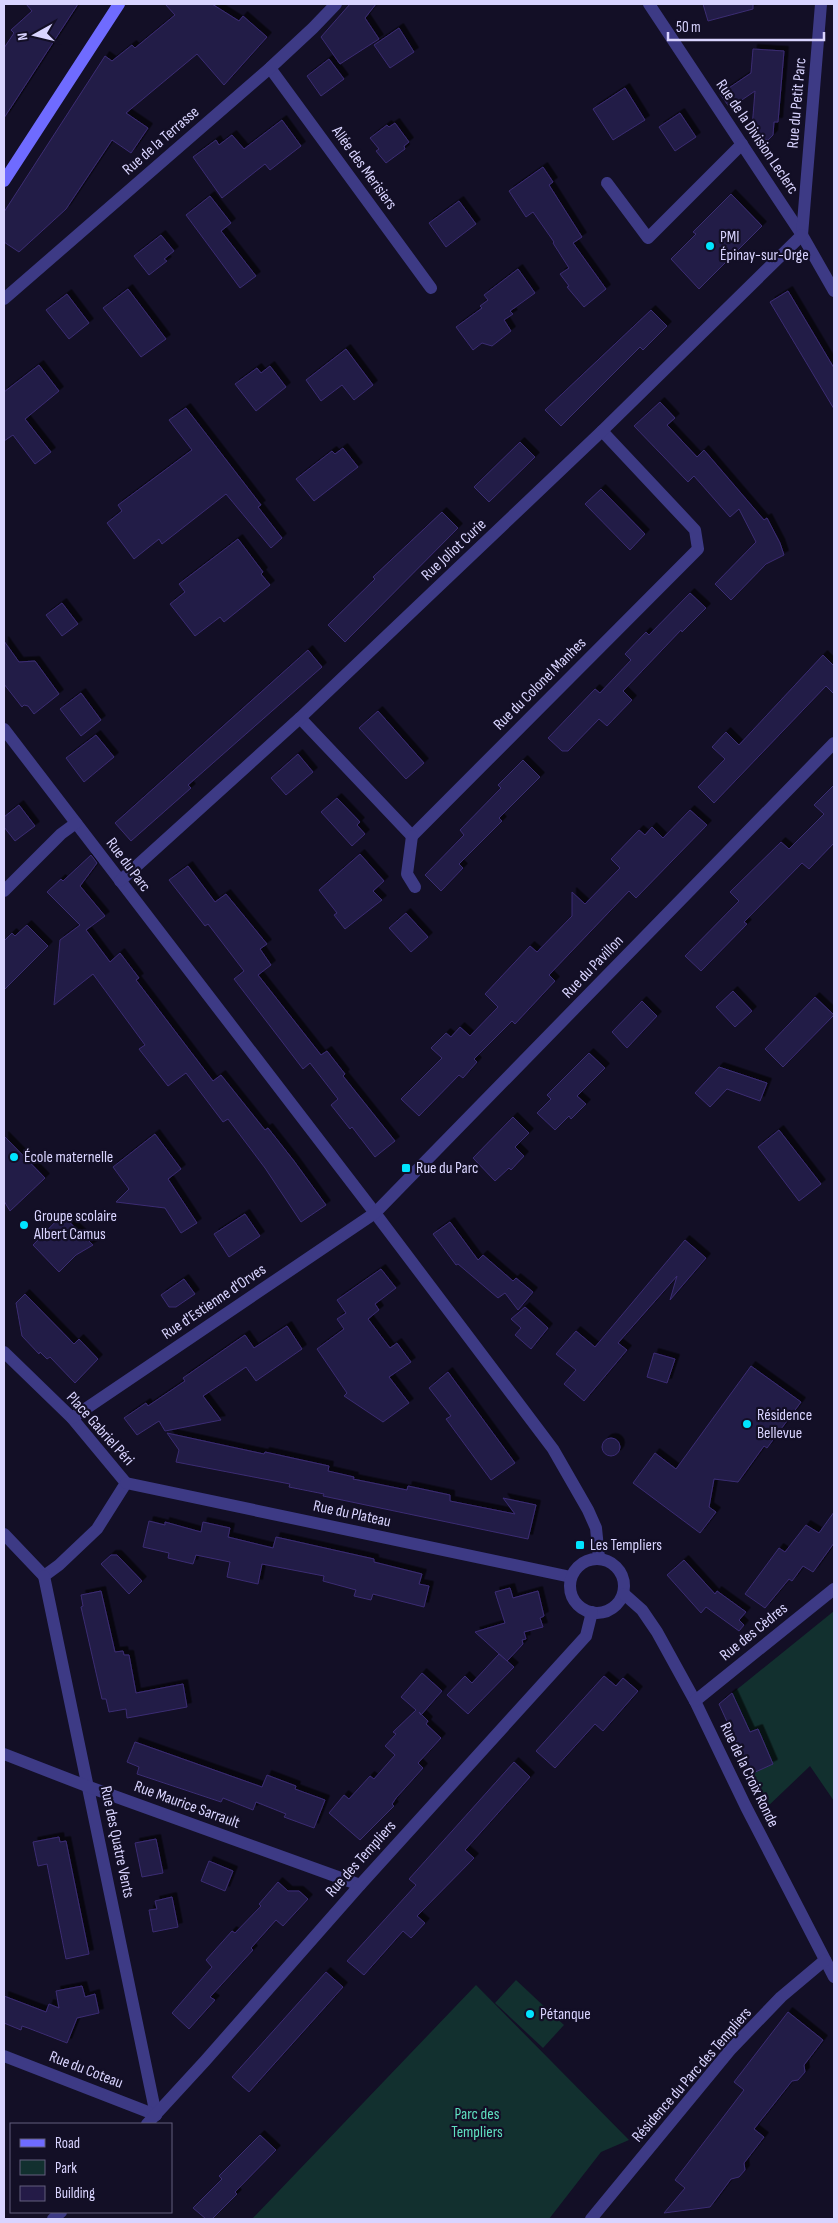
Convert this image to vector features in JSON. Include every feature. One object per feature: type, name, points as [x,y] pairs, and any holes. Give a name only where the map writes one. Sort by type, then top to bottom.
[{"type":"main road","points":[[4,181],[120,4]]},
{"type":"street","name":"Rue de la Terrasse","points":[[4,299],[270,68],[336,4]]},
{"type":"street","name":"Rue de la Division Leclerc","points":[[649,4],[802,235],[834,291]]},
{"type":"street","name":"Rue du Petit Parc","points":[[802,235],[821,4]]},
{"type":"street","name":"Allée des Merisiers","points":[[270,68],[431,288]]},
{"type":"street","points":[[607,183],[648,238],[742,144]]},
{"type":"street","name":"Rue Joliot Curie","points":[[120,881],[300,718],[602,431],[802,235]]},
{"type":"street","name":"Rue du Colonel Manhes","points":[[412,836],[698,549],[695,530],[602,431]]},
{"type":"street","points":[[300,718],[412,836],[407,874],[415,887]]},
{"type":"street","name":"Rue du Parc","points":[[4,729],[375,1213],[552,1449],[588,1510],[596,1528],[599,1558]]},
{"type":"street","name":"Rue du Pavillon","points":[[375,1213],[834,743]]},
{"type":"street","points":[[4,891],[61,834],[76,823]]},
{"type":"street","name":"Rue d'Estienne d'Orves","points":[[72,1418],[375,1213]]},
{"type":"street","name":"Place Gabriel Péri","points":[[4,1352],[72,1418],[126,1483],[97,1528],[59,1565],[44,1576]]},
{"type":"street","name":"Rue du Plateau","points":[[126,1483],[571,1577]]},
{"type":"street","points":[[4,1534],[44,1576]]},
{"type":"street","points":[[599,1558],[614,1564],[624,1578],[624,1594],[614,1607],[600,1613],[592,1612],[577,1604],[572,1596],[571,1577],[582,1563],[590,1559],[599,1558]]},
{"type":"street","name":"Rue des Quatre Vents","points":[[44,1576],[156,2114]]},
{"type":"street","name":"Rue des Cèdres","points":[[695,1701],[834,1589]]},
{"type":"street","name":"Rue de la Croix Ronde","points":[[624,1594],[642,1610],[657,1632],[695,1701],[746,1807],[834,1977]]},
{"type":"street","name":"Rue des Templiers","points":[[148,2123],[360,1884],[586,1636],[592,1612]]},
{"type":"street","name":"Rue Maurice Sarrault","points":[[4,1754],[89,1787],[360,1884]]},
{"type":"street","name":"Résidence du Parc des Templiers","points":[[591,2219],[732,2049],[781,1997],[825,1960]]},
{"type":"street","name":"Rue du Coteau","points":[[4,2056],[156,2114]]},
{"type":"green space","points":[[834,1611],[834,1801],[810,1766],[765,1809],[719,1704]]},
{"type":"green space","name":"Pétanque","points":[[516,1980],[564,2025],[543,2048],[495,2003]]},
{"type":"green space","name":"Parc des Templiers","points":[[476,1985],[629,2140],[601,2152],[549,2219],[252,2219]]},
{"type":"building","points":[[26,4],[78,4],[4,118],[4,48],[14,33],[11,30],[32,11]]},
{"type":"building","points":[[165,4],[212,4],[239,21],[243,16],[267,37],[224,85],[197,54],[126,113],[148,128],[131,153],[112,140],[66,209],[19,252],[4,242],[4,212],[105,56],[112,61],[132,45],[135,48],[175,15]]},
{"type":"building","points":[[350,4],[376,4],[365,18],[379,39],[340,64],[321,37]]},
{"type":"building","points":[[703,4],[753,4],[753,9],[708,21]]},
{"type":"building","points":[[399,28],[414,52],[390,68],[374,45]]},
{"type":"building","points":[[753,49],[784,51],[778,122],[774,122],[773,135],[768,140],[760,139],[752,128],[755,91],[730,108],[720,94],[751,73]]},
{"type":"building","points":[[329,59],[344,79],[321,96],[307,76]]},
{"type":"building","points":[[625,88],[645,120],[613,140],[593,109]]},
{"type":"building","points":[[680,113],[696,137],[675,151],[659,127]]},
{"type":"building","points":[[282,120],[301,146],[270,170],[265,164],[222,198],[193,157],[216,140],[219,145],[232,135],[244,149]]},
{"type":"building","points":[[395,123],[409,142],[404,146],[405,149],[386,163],[376,151],[379,149],[370,138],[387,125],[389,127]]},
{"type":"building","points":[[543,167],[553,182],[549,185],[582,237],[573,243],[606,289],[584,307],[567,287],[569,286],[560,274],[569,268],[554,242],[533,212],[526,217],[509,191]]},
{"type":"building","points":[[731,194],[762,226],[699,289],[671,259],[696,234],[693,232]]},
{"type":"building","points":[[210,196],[231,223],[221,231],[256,276],[240,288],[186,215]]},
{"type":"building","points":[[459,201],[476,224],[446,247],[429,223]]},
{"type":"building","points":[[161,235],[174,251],[164,259],[167,261],[149,275],[134,256]]},
{"type":"building","points":[[518,269],[535,293],[510,311],[513,314],[504,320],[511,331],[492,346],[482,343],[473,350],[456,327],[482,308],[480,306],[488,300],[484,295]]},
{"type":"building","points":[[128,289],[166,339],[141,357],[103,308]]},
{"type":"building","points":[[788,291],[834,368],[834,409],[770,302]]},
{"type":"building","points":[[67,294],[89,323],[69,339],[46,310]]},
{"type":"building","points":[[651,310],[667,326],[643,350],[640,347],[561,426],[545,410]]},
{"type":"building","points":[[346,349],[373,385],[354,400],[342,385],[321,401],[306,380]]},
{"type":"building","points":[[39,365],[59,391],[25,419],[51,452],[35,464],[13,435],[4,441],[4,392]]},
{"type":"building","points":[[270,366],[286,387],[256,411],[235,384],[257,368],[261,373]]},
{"type":"building","points":[[660,402],[675,418],[667,425],[697,457],[704,450],[764,520],[767,518],[780,543],[784,555],[766,564],[731,600],[715,584],[756,542],[739,509],[730,517],[694,476],[688,482],[634,426]]},
{"type":"building","points":[[186,408],[261,505],[258,507],[282,538],[271,548],[226,494],[162,544],[159,539],[134,559],[107,523],[122,511],[118,505],[192,450],[169,420]]},
{"type":"building","points":[[520,442],[535,457],[489,502],[474,487]]},
{"type":"building","points":[[343,448],[358,467],[314,501],[296,479],[332,451],[335,454]]},
{"type":"building","points":[[601,489],[645,534],[630,550],[585,504]]},
{"type":"building","points":[[442,512],[458,528],[345,642],[328,625],[375,579],[373,577]]},
{"type":"building","points":[[238,539],[263,572],[261,574],[270,585],[224,622],[220,617],[195,636],[170,604],[185,592],[179,584]]},
{"type":"building","points":[[690,593],[706,608],[682,632],[681,630],[623,691],[632,700],[607,726],[599,719],[568,751],[562,751],[548,738],[595,689],[600,693],[631,660],[625,654],[646,632],[649,635]]},
{"type":"building","points":[[62,603],[78,624],[62,636],[46,615]]},
{"type":"building","points":[[4,641],[19,662],[35,661],[59,694],[34,714],[28,706],[24,705],[22,707],[4,684]]},
{"type":"building","points":[[308,650],[322,667],[188,785],[191,788],[131,841],[115,823]]},
{"type":"building","points":[[823,655],[834,666],[834,694],[826,686],[714,803],[698,787],[725,759],[712,747],[726,732],[739,745]]},
{"type":"building","points":[[81,693],[101,720],[81,736],[60,709]]},
{"type":"building","points":[[378,711],[424,763],[406,779],[359,728]]},
{"type":"building","points":[[96,735],[114,757],[84,782],[66,758]]},
{"type":"building","points":[[298,754],[313,772],[286,795],[271,778]]},
{"type":"building","points":[[523,760],[540,777],[499,818],[502,821],[459,864],[463,868],[441,891],[425,875],[464,835],[460,830],[501,788],[498,785]]},
{"type":"building","points":[[834,785],[834,843],[809,869],[802,863],[744,922],[747,924],[701,971],[685,956],[739,901],[730,892],[781,842],[789,849],[824,814],[814,805]]},
{"type":"building","points":[[337,798],[360,822],[357,825],[365,834],[352,846],[321,812]]},
{"type":"building","points":[[19,805],[35,826],[15,841],[4,827],[4,817]]},
{"type":"building","points":[[690,810],[707,825],[636,898],[629,891],[549,975],[555,981],[515,1024],[512,1021],[474,1059],[477,1062],[463,1078],[459,1075],[419,1116],[401,1099],[442,1058],[431,1048],[446,1033],[451,1037],[460,1027],[470,1036],[498,1007],[485,994],[530,946],[537,952],[572,916],[572,892],[585,904],[620,868],[611,859],[639,830],[645,835],[652,827],[663,838]]},
{"type":"building","points":[[360,854],[384,881],[373,891],[382,900],[345,929],[334,915],[337,913],[319,890]]},
{"type":"building","points":[[91,855],[97,863],[80,886],[105,916],[86,930],[110,962],[120,953],[139,978],[136,980],[213,1081],[221,1075],[265,1130],[268,1128],[294,1161],[326,1205],[301,1222],[265,1168],[228,1119],[223,1122],[186,1073],[168,1086],[139,1049],[145,1045],[93,974],[54,1005],[60,940],[80,925],[47,892],[61,879],[63,881]]},
{"type":"building","points":[[188,866],[215,902],[226,894],[267,944],[260,949],[271,965],[258,975],[321,1055],[327,1051],[345,1074],[343,1076],[395,1141],[375,1157],[352,1127],[350,1129],[331,1105],[338,1099],[310,1063],[303,1069],[234,979],[244,971],[208,924],[205,926],[169,880]]},
{"type":"building","points":[[406,913],[428,937],[411,952],[389,928]]},
{"type":"building","points":[[27,925],[48,946],[4,990],[4,941],[12,933],[15,936]]},
{"type":"building","points":[[733,991],[752,1011],[735,1027],[716,1007]]},
{"type":"building","points":[[815,997],[834,1015],[783,1067],[765,1049]]},
{"type":"building","points":[[642,1001],[657,1016],[627,1048],[612,1032]]},
{"type":"building","points":[[589,1053],[605,1068],[577,1096],[586,1104],[571,1119],[569,1116],[555,1130],[537,1113],[551,1099],[547,1095]]},
{"type":"building","points":[[719,1067],[767,1083],[760,1101],[727,1089],[710,1107],[695,1093]]},
{"type":"building","points":[[513,1117],[529,1133],[515,1147],[524,1156],[511,1170],[509,1168],[495,1181],[473,1158]]},
{"type":"building","points":[[779,1130],[821,1184],[799,1201],[758,1147]]},
{"type":"building","points":[[155,1134],[181,1169],[168,1179],[197,1223],[181,1233],[165,1208],[116,1202],[129,1189],[113,1167]]},
{"type":"building","name":"École maternelle","points":[[4,1136],[45,1178],[10,1211],[4,1201]]},
{"type":"building","points":[[245,1214],[260,1236],[229,1257],[214,1234]]},
{"type":"building","points":[[62,1215],[93,1245],[76,1255],[59,1272],[33,1245]]},
{"type":"building","points":[[450,1222],[478,1260],[483,1255],[513,1281],[516,1278],[533,1292],[518,1310],[505,1293],[498,1298],[458,1264],[456,1265],[433,1234]]},
{"type":"building","points":[[685,1240],[706,1258],[670,1300],[677,1276],[618,1343],[627,1350],[584,1401],[564,1384],[576,1370],[556,1354],[576,1331],[595,1347]]},
{"type":"building","points":[[381,1269],[396,1288],[375,1304],[379,1310],[368,1319],[390,1348],[397,1343],[411,1362],[389,1377],[409,1403],[383,1422],[344,1396],[347,1393],[317,1349],[344,1329],[337,1319],[346,1313],[337,1300]]},
{"type":"building","points":[[184,1279],[195,1294],[176,1307],[169,1307],[161,1295]]},
{"type":"building","points":[[25,1294],[74,1344],[79,1339],[98,1359],[75,1383],[50,1357],[47,1359],[40,1352],[39,1354],[22,1336],[16,1303]]},
{"type":"building","points":[[525,1307],[548,1328],[531,1349],[515,1335],[521,1328],[511,1319]]},
{"type":"building","points":[[287,1326],[302,1349],[256,1381],[246,1367],[203,1396],[221,1420],[165,1431],[159,1421],[137,1435],[124,1418],[146,1403],[148,1406],[185,1381],[183,1378],[245,1335],[254,1348]]},
{"type":"building","points":[[654,1353],[675,1359],[667,1383],[647,1377]]},
{"type":"building","name":"Résidence Bellevue","points":[[751,1366],[801,1402],[767,1448],[764,1446],[738,1482],[714,1479],[709,1507],[716,1512],[700,1533],[633,1483],[655,1453],[676,1469]]},
{"type":"building","points":[[448,1372],[515,1463],[491,1480],[446,1419],[451,1416],[429,1388]]},
{"type":"building","points":[[167,1433],[329,1466],[328,1471],[354,1477],[353,1479],[407,1490],[408,1486],[450,1495],[450,1501],[515,1514],[503,1498],[536,1505],[528,1539],[323,1496],[324,1494],[289,1487],[290,1484],[176,1462],[179,1450]]},
{"type":"building","points":[[611,1438],[617,1441],[620,1447],[617,1453],[611,1456],[605,1453],[602,1447],[605,1441]]},
{"type":"building","points":[[834,1512],[834,1543],[813,1572],[803,1566],[792,1581],[789,1579],[765,1608],[745,1594],[779,1548],[785,1552],[806,1525],[819,1533]]},
{"type":"building","points":[[149,1521],[165,1525],[165,1522],[201,1532],[203,1522],[230,1528],[228,1537],[273,1548],[276,1537],[374,1559],[374,1562],[422,1574],[419,1584],[429,1586],[424,1607],[373,1594],[371,1600],[354,1596],[356,1590],[323,1581],[324,1576],[262,1564],[258,1584],[227,1577],[230,1562],[196,1555],[193,1564],[168,1558],[169,1553],[143,1547]]},
{"type":"building","points":[[111,1555],[117,1555],[142,1581],[129,1594],[101,1564]]},
{"type":"building","points":[[684,1560],[715,1594],[717,1591],[746,1612],[739,1620],[744,1625],[739,1631],[706,1607],[701,1613],[667,1575]]},
{"type":"building","points":[[510,1588],[513,1598],[538,1591],[544,1616],[540,1618],[543,1627],[524,1632],[526,1639],[522,1640],[523,1644],[507,1661],[475,1632],[505,1623],[495,1592]]},
{"type":"building","points":[[101,1591],[115,1652],[123,1651],[124,1655],[129,1655],[136,1693],[183,1684],[187,1707],[127,1718],[126,1709],[109,1712],[106,1699],[102,1699],[81,1607],[83,1606],[81,1595]]},
{"type":"building","points":[[499,1654],[514,1667],[468,1714],[447,1695],[465,1676],[472,1683]]},
{"type":"building","points":[[422,1673],[442,1691],[421,1714],[428,1721],[426,1724],[441,1738],[418,1763],[423,1768],[396,1798],[392,1804],[394,1806],[360,1840],[329,1813],[344,1795],[349,1799],[370,1776],[374,1779],[395,1755],[385,1746],[396,1734],[393,1732],[416,1710],[401,1697]]},
{"type":"building","points":[[604,1676],[616,1686],[623,1678],[638,1691],[603,1731],[595,1724],[555,1768],[536,1751]]},
{"type":"building","points":[[732,1693],[750,1732],[758,1729],[773,1764],[751,1774],[719,1704]]},
{"type":"building","points":[[135,1742],[262,1787],[267,1775],[296,1786],[295,1789],[325,1800],[314,1828],[284,1817],[286,1814],[256,1802],[253,1810],[223,1798],[221,1802],[137,1774],[139,1767],[127,1762]]},
{"type":"building","points":[[514,1762],[530,1777],[465,1850],[474,1858],[417,1916],[425,1923],[411,1938],[403,1931],[364,1975],[347,1961],[416,1885],[409,1879]]},
{"type":"building","points":[[59,1837],[60,1842],[66,1841],[89,1954],[66,1959],[47,1864],[38,1866],[33,1842]]},
{"type":"building","points":[[156,1839],[163,1873],[142,1877],[135,1843]]},
{"type":"building","points":[[209,1861],[233,1871],[225,1891],[201,1881]]},
{"type":"building","points":[[278,1882],[288,1891],[299,1891],[308,1899],[283,1926],[276,1920],[251,1948],[253,1950],[210,1997],[215,2000],[189,2029],[172,2013],[212,1967],[206,1960],[232,1931],[235,1933],[261,1906],[259,1904]]},
{"type":"building","points":[[172,1897],[178,1927],[153,1932],[149,1910],[157,1909],[155,1901]]},
{"type":"building","points":[[326,1972],[343,1987],[249,2092],[232,2077]]},
{"type":"building","points":[[82,1986],[85,1997],[95,1994],[99,2013],[77,2018],[67,2043],[22,2026],[21,2030],[4,2023],[4,1996],[46,2012],[49,2004],[59,2008],[56,1991]]},
{"type":"building","points":[[788,2012],[823,2040],[804,2065],[805,2072],[798,2080],[792,2081],[754,2129],[764,2137],[744,2163],[745,2170],[739,2177],[731,2179],[710,2207],[664,2213],[685,2188],[675,2180],[744,2090],[734,2082]]},
{"type":"building","points":[[260,2135],[276,2150],[212,2219],[206,2219],[193,2208],[222,2179],[219,2176]]},
{"type":"place","name":"PMI Épinay-sur-Orge","points":[[710,246]]},
{"type":"place","name":"École maternelle","points":[[14,1157]]},
{"type":"place","name":"Rue du Parc","points":[[406,1168]]},
{"type":"place","name":"Groupe scolaire Albert Camus","points":[[24,1225]]},
{"type":"place","name":"Résidence Bellevue","points":[[747,1424]]},
{"type":"place","name":"Les Templiers","points":[[580,1545]]},
{"type":"place","name":"Pétanque","points":[[530,2014]]}]
